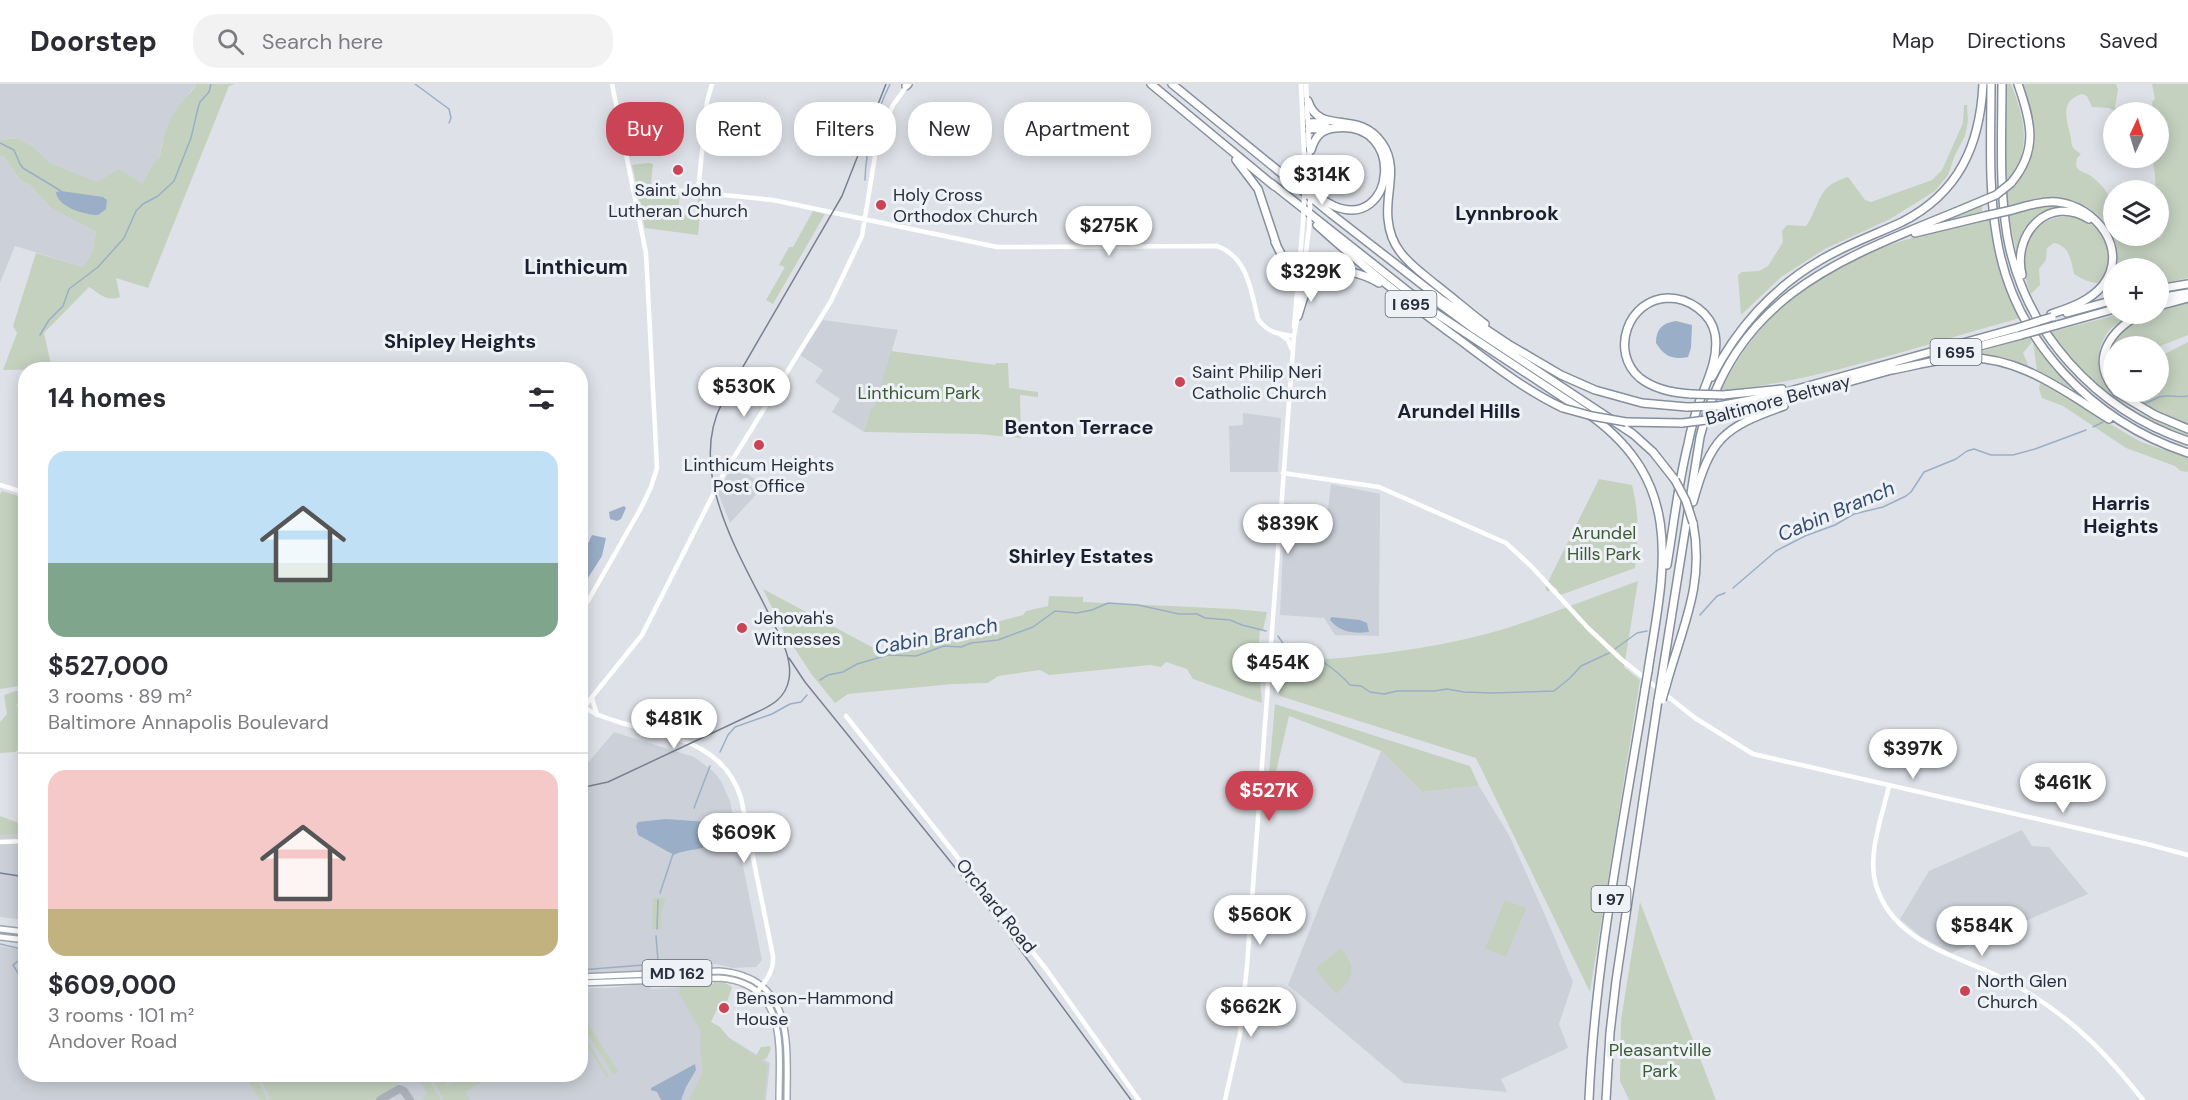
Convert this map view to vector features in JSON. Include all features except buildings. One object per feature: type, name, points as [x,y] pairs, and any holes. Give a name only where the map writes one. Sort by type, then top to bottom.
[{"type":"highway","name":"Baltimore Beltway","points":[[1151,84],[1271,183],[1361,264],[1430,318],[1527,389],[1563,408],[1592,416],[1626,422],[1682,423],[1715,419],[1892,370],[2052,316],[2103,303]]},
{"type":"highway","name":"Baltimore Beltway","points":[[1172,84],[1330,213],[1442,300],[1541,363],[1572,380],[1611,396],[1655,405],[1718,406],[1772,396],[1988,335],[2057,325],[2103,312]]},
{"type":"highway","points":[[1690,434],[1702,400],[1718,366],[1737,335],[1769,299],[1792,279],[1819,261],[1911,217],[1946,189],[1974,142],[1979,124],[1983,84]]},
{"type":"highway","points":[[1991,84],[1992,191],[1996,238],[2007,277],[2022,313],[2059,369],[2089,399],[2131,428],[2188,454]]},
{"type":"highway","points":[[2002,84],[2005,216],[2014,264],[2032,309],[2067,360],[2096,390],[2136,418],[2188,441]]},
{"type":"highway","points":[[1663,684],[1694,467],[1705,418],[1716,390],[1735,355],[1753,330],[1786,297],[1824,271],[1996,195],[2011,183],[2025,162],[2031,137],[2028,114],[2018,84]]},
{"type":"highway","points":[[1284,176],[1298,181],[1340,208],[1358,208],[1373,200],[1383,186],[1386,174],[1380,148],[1371,138],[1359,131],[1335,125],[1320,118],[1311,109],[1308,101]]},
{"type":"highway","points":[[1307,127],[1352,122],[1369,130],[1380,139],[1387,150],[1391,167],[1388,221],[1394,243],[1402,255],[1490,328],[1541,363]]},
{"type":"highway","points":[[1311,150],[1316,136],[1335,125]]},
{"type":"highway","points":[[1211,134],[1253,180],[1263,198],[1282,263],[1297,278]]},
{"type":"highway","points":[[1271,183],[1434,312],[1594,418],[1627,450],[1642,471],[1652,492],[1662,527],[1663,563],[1655,626]]},
{"type":"highway","points":[[1868,250],[1916,233],[2051,202],[2084,210],[2095,219],[2103,230]]},
{"type":"highway","points":[[2032,309],[2019,261],[2021,245],[2032,226],[2051,214],[2073,212],[2092,220],[2103,232]]},
{"type":"highway","points":[[1330,213],[1370,250],[1463,321],[1633,434],[1653,452],[1675,480],[1686,501],[1693,523],[1697,556],[1695,588],[1663,684]]},
{"type":"highway","points":[[1275,242],[1287,263],[1358,273],[1371,278],[1430,318]]},
{"type":"highway","points":[[2052,316],[2085,300],[2103,285],[2110,272],[2111,246]]},
{"type":"highway","points":[[1296,318],[1311,281],[1321,273],[1337,269]]},
{"type":"highway","points":[[2169,287],[2188,284]]},
{"type":"highway","points":[[2169,296],[2188,293]]},
{"type":"highway","points":[[1655,626],[1690,434],[1713,363],[1715,348],[1713,329],[1704,313],[1688,302],[1668,298],[1651,302],[1636,312],[1629,323],[1624,344],[1628,362],[1636,374],[1647,383],[1671,391],[1691,394],[1722,395],[1780,389],[1860,371]]},
{"type":"highway","points":[[2169,303],[2188,298]]},
{"type":"highway","points":[[2114,336],[2127,324]]},
{"type":"highway","points":[[1892,370],[1958,358],[1983,358],[2011,363],[2044,378],[2129,431],[2162,447],[2188,454]]},
{"type":"highway","points":[[1685,537],[1694,497],[1707,461],[1714,447],[1725,434],[1747,420],[1848,382]]},
{"type":"highway","points":[[2134,402],[2155,415],[2188,429]]},
{"type":"highway","name":"I 97","points":[[1589,1100],[1596,996],[1655,626]]},
{"type":"highway","name":"I 97","points":[[1606,1100],[1612,1006],[1663,684]]},
{"type":"main road","points":[[588,601],[641,508],[657,468],[646,253],[612,84]]},
{"type":"main road","points":[[698,191],[707,102],[712,84]]},
{"type":"main road","points":[[588,702],[630,651],[645,628],[723,475],[831,302],[859,244],[866,219],[878,140],[893,105],[907,84]]},
{"type":"main road","points":[[1225,1100],[1238,1044],[1247,969],[1294,336],[1309,228],[1311,150],[1301,84]]},
{"type":"main road","points":[[1280,334],[1289,329],[1296,318],[1297,278],[1302,266],[1308,101],[1306,84]]},
{"type":"main road","points":[[632,186],[770,200],[997,247],[1217,246],[1230,252],[1240,262],[1246,275],[1258,319],[1268,330],[1294,336]]},
{"type":"main road","points":[[1280,334],[1290,343],[1293,352]]},
{"type":"main road","points":[[1283,473],[1379,487],[1500,540],[1516,551],[1588,628],[1622,660],[1679,706],[1753,754],[2188,855]]},
{"type":"main road","points":[[0,485],[18,491]]},
{"type":"main road","points":[[592,698],[597,715]]},
{"type":"main road","points":[[588,711],[698,746],[720,761],[733,777],[741,798],[773,956],[772,969],[759,989]]},
{"type":"main road","name":"Orchard Road","points":[[846,716],[1046,969],[1139,1100]]},
{"type":"main road","points":[[1889,786],[1873,866],[1877,888],[1892,915],[1907,931],[1922,942],[2012,983],[2036,997],[2080,1029],[2096,1044],[2143,1100]]},
{"type":"main road","points":[[0,842],[18,841]]},
{"type":"main road","points":[[0,929],[18,931]]},
{"type":"main road","points":[[0,937],[18,939]]},
{"type":"main road","name":"MD 162","points":[[588,977],[728,972],[746,978],[777,1005],[785,1023],[787,1100]]},
{"type":"main road","points":[[663,980],[668,973]]},
{"type":"main road","name":"MD 162","points":[[588,983],[722,978],[759,989],[772,1010],[777,1025],[779,1100]]},
{"type":"shaded area","points":[[0,84],[196,84],[174,112],[161,147],[160,157],[153,163],[142,184],[98,182],[50,163],[36,149],[18,138],[0,140]]},
{"type":"shaded area","points":[[0,156],[4,157],[20,180],[29,184],[51,208],[96,232],[92,252],[83,267],[15,246],[0,283]]},
{"type":"shaded area","points":[[823,320],[898,330],[874,409],[871,408],[864,432],[832,412],[840,399],[815,382],[823,370],[800,355]]},
{"type":"shaded area","points":[[1243,413],[1281,418],[1278,472],[1230,472],[1229,426],[1243,425]]},
{"type":"shaded area","points":[[733,464],[762,484],[753,498],[730,523],[718,493]]},
{"type":"shaded area","points":[[1331,484],[1380,494],[1379,636],[1335,635],[1324,618],[1280,615],[1285,503],[1328,509]]},
{"type":"shaded area","points":[[614,732],[694,757],[713,771],[721,781],[730,801],[762,960],[756,967],[733,968],[716,964],[650,966],[650,972],[588,974],[588,763]]},
{"type":"shaded area","points":[[1381,751],[1422,792],[1479,786],[1509,835],[1573,982],[1559,1024],[1568,1048],[1501,1079],[1507,1092],[1404,1083],[1288,985]]},
{"type":"shaded area","points":[[2022,830],[2032,846],[2049,847],[2088,894],[1951,953],[1920,936],[1900,919],[1929,871]]},
{"type":"shaded area","points":[[18,833],[18,919],[0,917],[0,834]]},
{"type":"shaded area","points":[[0,946],[18,949],[18,1082],[588,1082],[588,988],[611,988],[651,983],[651,989],[713,985],[714,981],[726,982],[707,1024],[770,1063],[766,1100],[0,1100]]},
{"type":"green space","points":[[196,84],[235,84],[229,86],[148,288],[116,278],[120,297],[111,299],[89,287],[44,333],[50,362],[18,362],[18,370],[3,370],[17,333],[13,326],[36,253],[83,267],[92,252],[96,232],[51,208],[29,184],[20,180],[4,157],[0,156],[0,140],[18,138],[36,149],[50,163],[98,182],[119,169],[142,184],[153,163],[160,157],[172,115]]},
{"type":"green space","points":[[2006,84],[2011,84],[2016,97],[2024,135],[2020,159],[2006,183]]},
{"type":"green space","points":[[2022,84],[2116,84],[2118,90],[2116,102],[2103,102],[2103,108],[2092,107],[2087,96],[2082,94],[2070,101],[2066,110],[2072,146],[2081,154],[2077,158],[2076,166],[2103,187],[2103,220],[2083,205],[2060,198],[2039,199],[2008,206],[2007,189],[2026,165],[2031,152],[2033,126]]},
{"type":"green space","points":[[2152,84],[2188,84],[2188,278],[2169,282],[2169,258],[2116,258],[2116,246],[2169,246],[2169,180],[2155,180],[2154,168],[2169,168],[2169,102],[2152,102],[2155,99]]},
{"type":"green space","points":[[1964,105],[1967,105],[1968,121],[1965,136],[1948,175],[1935,191],[1890,219],[1825,249],[1781,277],[1741,315],[1738,275],[1742,272],[1759,271],[1768,266],[1783,242],[1782,231],[1787,225],[1806,226],[1825,190],[1833,183],[1848,177],[1865,200],[1871,202],[1932,180],[1942,170],[1963,123]]},
{"type":"green space","points":[[653,164],[651,184],[636,183],[632,165]]},
{"type":"green space","points":[[641,189],[680,193],[678,214],[696,216],[699,194],[702,195],[698,235],[645,228],[638,196]]},
{"type":"green space","points":[[2049,204],[2075,210],[2056,209],[2038,217],[2024,228],[2016,251],[2008,214]]},
{"type":"green space","points":[[1982,205],[1982,214],[1925,228]]},
{"type":"green space","points":[[813,211],[825,214],[773,304],[766,300],[785,267],[779,265],[789,247],[793,247]]},
{"type":"green space","points":[[2060,217],[2080,218],[2099,232],[2103,238],[2103,246],[2107,246],[2109,254],[2108,258],[2103,258],[2101,282],[2091,282],[2074,274],[2067,251],[2054,243],[2047,248],[2046,260],[2039,269],[2040,285],[2031,294],[2024,269],[2026,246],[2037,227]]},
{"type":"green space","points":[[1989,218],[2000,273],[2020,318],[1834,371],[1720,391],[1744,351],[1771,318],[1800,292],[1832,271],[1866,254],[1904,240]]},
{"type":"green space","points":[[2188,301],[2188,335],[2169,343],[2169,336],[2117,336],[2133,324],[2169,324],[2169,308]]},
{"type":"green space","points":[[2103,318],[2103,324],[2116,324],[2106,336],[2103,336],[2099,353],[2103,392],[2080,371],[2051,332]]},
{"type":"green space","points":[[2029,337],[2032,342],[2023,353],[2029,367],[2004,358],[1976,353]]},
{"type":"green space","points":[[2188,342],[2188,425],[2138,402],[2169,402],[2169,352]]},
{"type":"green space","points":[[2033,343],[2070,386],[2068,390],[2037,370]]},
{"type":"green space","name":"Linthicum Park","points":[[891,351],[995,365],[996,363],[1008,363],[1009,388],[1038,392],[1038,397],[1020,395],[1021,438],[978,434],[864,432],[871,408],[874,408]]},
{"type":"green space","points":[[2040,383],[2141,442],[2188,458],[2188,472],[2126,448],[2063,406],[2042,398]]},
{"type":"green space","points":[[2122,402],[2188,436],[2145,419],[2118,403]]},
{"type":"green space","name":"Arundel Hills Park","points":[[1599,479],[1632,485],[1638,526],[1635,568],[1555,597],[1558,590],[1553,586],[1548,592],[1545,588]]},
{"type":"green space","points":[[2,491],[18,496],[18,686],[0,689],[0,494]]},
{"type":"green space","points":[[1638,581],[1624,667],[1640,680],[1590,992],[1476,758],[1280,696],[1273,684],[1278,663],[1392,652],[1477,636],[1538,618]]},
{"type":"green space","points":[[763,589],[883,653],[1023,615],[1026,611],[1048,606],[1049,596],[1083,597],[1083,602],[1267,612],[1263,630],[1260,630],[1258,654],[1262,703],[1193,679],[1187,669],[1166,662],[1161,667],[1150,665],[1049,675],[1040,670],[998,676],[988,683],[848,694],[835,703],[812,675],[785,634]]},
{"type":"green space","points":[[18,691],[18,750],[0,753],[0,722],[7,714],[4,695]]},
{"type":"green space","points":[[1275,704],[1470,766],[1479,786],[1422,792],[1381,751],[1289,716],[1265,819]]},
{"type":"green space","points":[[0,816],[18,823],[18,834],[0,835]]},
{"type":"green space","points":[[653,898],[666,898],[661,915],[661,929],[652,929]]},
{"type":"green space","points":[[1505,900],[1526,908],[1506,957],[1485,948]]},
{"type":"green space","name":"Pleasantville Park","points":[[1640,902],[1716,1100],[1629,1100],[1620,1081],[1621,1020]]},
{"type":"green space","points":[[1341,948],[1349,961],[1351,972],[1347,983],[1336,994],[1316,970]]},
{"type":"green space","points":[[725,983],[732,987],[727,1002],[721,1001],[711,1022],[720,1027],[730,1039],[756,1056],[761,1047],[771,1048],[767,1058],[760,1061],[768,1064],[764,1100],[689,1100],[703,1072],[701,1031],[679,994],[680,985]]},
{"type":"green space","points":[[588,1023],[618,1071],[613,1075],[588,1035]]},
{"type":"green space","points":[[588,1043],[609,1076],[607,1078],[588,1047]]},
{"type":"green space","points":[[249,1082],[259,1082],[267,1100],[260,1100]]},
{"type":"green space","points":[[263,1082],[401,1082],[373,1100],[271,1100]]},
{"type":"green space","points":[[420,1082],[430,1082],[441,1100],[423,1100],[427,1093]]},
{"type":"green space","points":[[434,1082],[445,1082],[448,1086],[455,1082],[482,1082],[465,1092],[470,1100],[444,1100]]},
{"type":"water","points":[[56,192],[103,197],[107,200],[106,209],[98,215],[72,209],[61,202]]},
{"type":"water","points":[[1676,321],[1692,325],[1691,348],[1688,357],[1669,356],[1656,343],[1661,327]]},
{"type":"water","points":[[624,506],[626,508],[621,519],[617,521],[610,519],[609,512]]},
{"type":"water","points":[[592,535],[606,538],[602,556],[588,578],[588,543]]},
{"type":"water","points":[[1331,617],[1360,620],[1367,623],[1369,632],[1358,633],[1343,630],[1330,620]]},
{"type":"water","points":[[666,819],[708,822],[713,828],[714,840],[701,848],[674,855],[638,835],[636,826],[638,822]]},
{"type":"water","points":[[695,1064],[696,1070],[681,1100],[661,1100],[657,1092],[651,1090],[651,1088]]},
{"type":"waterway","points":[[40,335],[49,320],[63,306],[69,289],[98,267],[124,238],[136,211],[143,204],[158,196],[174,181],[191,138],[200,102],[209,92],[211,84]]},
{"type":"waterway","points":[[415,84],[449,109],[451,118],[449,123]]},
{"type":"waterway","points":[[865,180],[872,131],[890,84]]},
{"type":"waterway","points":[[0,143],[14,150],[23,168],[61,191]]},
{"type":"waterway","name":"Cabin Branch","points":[[2145,403],[2163,396],[2188,396]]},
{"type":"waterway","name":"Cabin Branch","points":[[2093,427],[2103,422]]},
{"type":"waterway","name":"Cabin Branch","points":[[1733,588],[1776,551],[1854,514],[1883,507],[1906,496],[1924,472],[1956,459],[1967,451],[1974,449],[1991,455],[2013,455],[2086,430]]},
{"type":"waterway","name":"Cabin Branch","points":[[1700,615],[1717,596],[1725,593]]},
{"type":"waterway","name":"Cabin Branch","points":[[820,680],[857,664],[888,655],[916,656],[944,646],[961,647],[971,643],[998,640],[1033,627],[1055,611],[1077,613],[1108,603],[1138,605],[1179,614],[1197,614],[1205,618],[1230,620],[1266,631]]},
{"type":"waterway","name":"Cabin Branch","points":[[1615,649],[1637,633],[1647,631]]},
{"type":"waterway","name":"Cabin Branch","points":[[1278,636],[1292,656],[1307,656],[1336,671],[1350,685],[1361,686],[1370,692],[1384,694],[1397,691],[1447,689],[1492,693],[1554,691],[1581,666],[1609,653]]},
{"type":"waterway","name":"Cabin Branch","points":[[720,752],[728,735],[735,727],[772,714],[790,704],[801,702],[807,695]]},
{"type":"waterway","name":"Cabin Branch","points":[[694,808],[710,766]]},
{"type":"waterway","name":"Cabin Branch","points":[[660,893],[673,854]]},
{"type":"waterway","name":"Cabin Branch","points":[[657,929],[658,900]]},
{"type":"waterway","name":"Cabin Branch","points":[[588,969],[656,964],[658,961],[656,936]]},
{"type":"waterway","points":[[0,944],[18,948]]},
{"type":"waterway","points":[[18,961],[13,965],[18,973]]},
{"type":"taxiway","points":[[380,1100],[399,1089],[404,1091],[410,1100]]},
{"type":"tram line","points":[[588,786],[608,782],[761,710],[772,704],[785,691],[790,671],[784,645],[731,538],[713,483],[710,456],[713,429],[722,403],[842,196],[886,84]]},
{"type":"tram line","points":[[789,658],[805,682],[1005,929],[1131,1100]]},
{"type":"tram line","points":[[0,873],[18,876]]},
{"type":"place","name":"Saint John Lutheran Church","points":[[678,170]]},
{"type":"place","name":"Holy Cross Orthodox Church","points":[[881,205]]},
{"type":"place","name":"Saint Philip Neri Catholic Church","points":[[1180,382]]},
{"type":"place","name":"Linthicum Heights Post Office","points":[[759,445]]},
{"type":"place","name":"Jehovah's Witnesses","points":[[742,628]]},
{"type":"place","name":"North Glen Church","points":[[1965,991]]},
{"type":"place","name":"Benson-Hammond House","points":[[724,1008]]},
{"type":"district","name":"Lynnbrook","points":[[1507,213]]},
{"type":"district","name":"Linthicum","points":[[576,267]]},
{"type":"district","name":"Shipley Heights","points":[[460,341]]},
{"type":"district","name":"Arundel Hills","points":[[1459,411]]},
{"type":"district","name":"Benton Terrace","points":[[1079,427]]},
{"type":"district","name":"Harris Heights","points":[[2121,514]]},
{"type":"district","name":"Shirley Estates","points":[[1081,556]]}]
